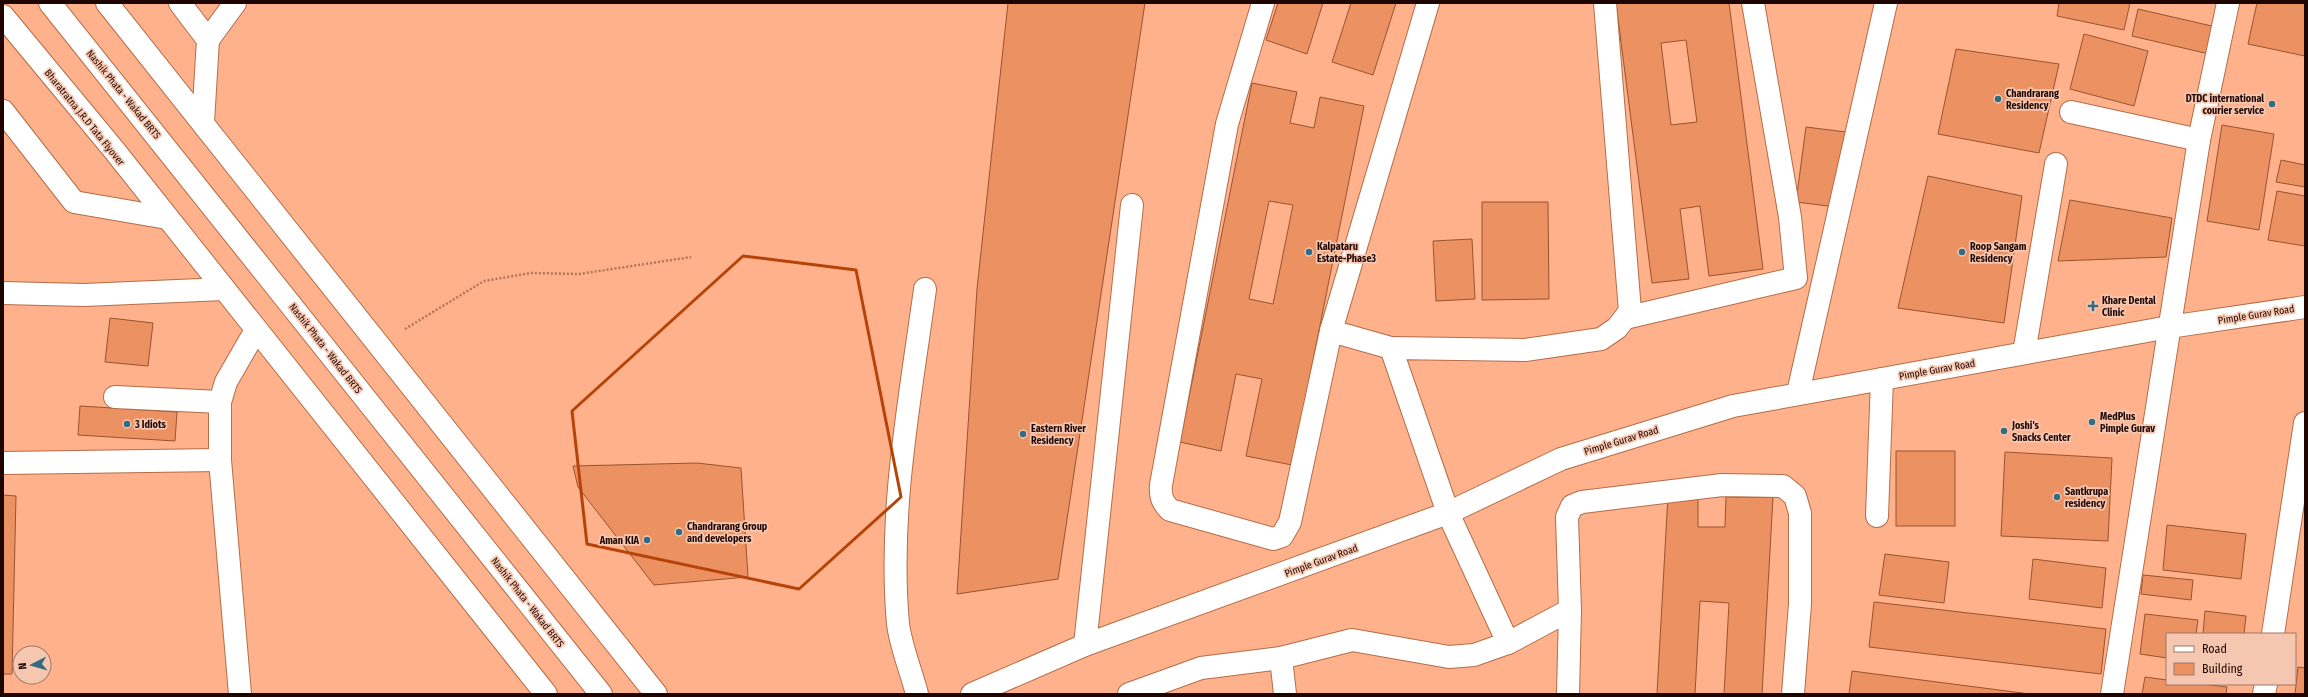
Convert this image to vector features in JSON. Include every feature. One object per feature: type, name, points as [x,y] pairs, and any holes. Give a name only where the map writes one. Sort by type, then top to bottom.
[{"type":"street","name":"Nashik Phata - Wakad BRTS","points":[[50,3],[601,694]]},
{"type":"street","points":[[107,3],[656,694]]},
{"type":"street","points":[[180,3],[208,40]]},
{"type":"street","points":[[203,122],[208,40],[235,3]]},
{"type":"street","points":[[1262,3],[1227,124],[1160,495],[1164,505],[1170,510],[1273,539],[1282,536],[1290,522],[1331,331],[1428,3]]},
{"type":"street","points":[[1331,331],[1391,348],[1525,350],[1601,339],[1617,328],[1630,311],[1605,3]]},
{"type":"street","points":[[1625,318],[1796,278],[1790,217],[1753,3]]},
{"type":"street","points":[[1798,393],[1886,3]]},
{"type":"street","points":[[2112,694],[2199,140],[2228,3]]},
{"type":"street","name":"Bharatratna J.R.D Tata Flyover","points":[[3,16],[224,289],[546,694]]},
{"type":"street","points":[[3,111],[74,202],[167,218]]},
{"type":"street","points":[[2071,112],[2199,140]]},
{"type":"street","points":[[2024,353],[2056,164]]},
{"type":"street","points":[[1085,645],[1132,205]]},
{"type":"street","points":[[3,293],[84,295],[224,289]]},
{"type":"street","points":[[916,694],[898,625],[896,547],[902,456],[925,289]]},
{"type":"street","name":"Pimple Gurav Road","points":[[972,694],[1085,645],[1448,513],[1561,459],[1733,406],[2024,353],[2169,328],[2305,307]]},
{"type":"street","points":[[240,694],[220,460],[220,402],[226,382],[256,330]]},
{"type":"street","points":[[1391,348],[1448,513],[1508,643]]},
{"type":"street","points":[[1877,516],[1882,379]]},
{"type":"street","points":[[115,397],[220,402]]},
{"type":"street","points":[[2273,633],[2305,423]]},
{"type":"street","points":[[3,463],[220,460]]},
{"type":"street","points":[[1568,694],[1570,610],[1567,517],[1572,506],[1582,502],[1722,485],[1784,486],[1795,496],[1800,513],[1800,604],[1793,694]]},
{"type":"street","points":[[1129,694],[1201,668],[1281,658],[1352,640],[1449,657],[1474,655],[1508,643],[1570,610]]},
{"type":"street","points":[[1281,658],[1285,694]]},
{"type":"path","points":[[379,344],[484,281],[531,273],[579,274],[691,257]]},
{"type":"highlighted area","points":[[743,256],[856,270],[901,497],[799,589],[587,544],[572,411]]},
{"type":"building","name":"Eastern River Residency","points":[[1008,3],[1145,3],[1058,579],[957,594],[977,289]]},
{"type":"building","points":[[1278,3],[1323,3],[1307,54],[1266,40]]},
{"type":"building","points":[[1351,3],[1396,3],[1373,75],[1332,62]]},
{"type":"building","points":[[1616,3],[1729,3],[1763,269],[1709,276],[1700,206],[1680,209],[1689,279],[1652,283]],"holes":[[[1686,40],[1697,122],[1671,125],[1661,43]]]},
{"type":"building","points":[[2059,3],[2130,3],[2124,30],[2057,16]]},
{"type":"building","points":[[2257,3],[2305,3],[2305,56],[2248,44]]},
{"type":"building","points":[[2138,9],[2216,27],[2209,54],[2132,36]]},
{"type":"building","points":[[2084,34],[2148,51],[2134,106],[2070,89]]},
{"type":"building","name":"Chandrarang Residency","points":[[1956,49],[2059,64],[2039,153],[1938,134]]},
{"type":"building","name":"Kalpataru Estate-Phase3","points":[[1252,83],[1297,92],[1290,123],[1314,128],[1320,97],[1364,106],[1292,465],[1246,456],[1262,379],[1236,374],[1221,451],[1180,442]],"holes":[[[1269,201],[1293,205],[1273,304],[1249,299]]]},
{"type":"building","points":[[2222,125],[2274,134],[2259,230],[2207,221]]},
{"type":"building","points":[[1806,127],[1846,132],[1836,207],[1796,202]]},
{"type":"building","points":[[2281,160],[2305,165],[2305,187],[2276,182]]},
{"type":"building","name":"Roop Sangam Residency","points":[[1928,176],[2022,196],[2004,323],[1898,308]]},
{"type":"building","points":[[2277,191],[2305,196],[2305,246],[2268,240]]},
{"type":"building","points":[[2070,200],[2172,218],[2166,257],[2058,261]]},
{"type":"building","points":[[1482,202],[1548,202],[1549,299],[1482,300]]},
{"type":"building","points":[[1472,239],[1475,299],[1436,301],[1433,241]]},
{"type":"building","points":[[110,318],[153,323],[148,366],[105,362]]},
{"type":"building","name":"3 Idiots","points":[[80,406],[177,412],[175,441],[78,435]]},
{"type":"building","points":[[1896,451],[1955,451],[1955,526],[1896,526]]},
{"type":"building","name":"Santkrupa residency","points":[[2005,452],[2112,458],[2108,541],[2001,536]]},
{"type":"building","name":"Chandrarang Group and developers","points":[[697,463],[741,468],[748,577],[654,585],[578,487],[573,466]]},
{"type":"building","points":[[3,495],[16,496],[12,674],[3,674]]},
{"type":"building","points":[[1668,495],[1698,496],[1698,527],[1725,527],[1726,497],[1773,497],[1762,694],[1724,694],[1729,603],[1700,601],[1695,694],[1657,694]]},
{"type":"building","points":[[2167,525],[2246,534],[2241,579],[2163,570]]},
{"type":"building","points":[[1885,554],[1949,562],[1944,603],[1879,595]]},
{"type":"building","points":[[2033,559],[2106,568],[2102,608],[2029,599]]},
{"type":"building","points":[[2143,575],[2193,580],[2191,600],[2141,594]]},
{"type":"building","points":[[1874,602],[2106,629],[2101,674],[1869,647]]},
{"type":"building","points":[[2205,611],[2246,616],[2244,633],[2203,633]]},
{"type":"building","points":[[2145,614],[2198,620],[2196,633],[2166,633],[2166,658],[2140,654]]},
{"type":"building","points":[[2298,667],[2305,668],[2305,694],[2295,694]]},
{"type":"building","points":[[1852,671],[2030,694],[1849,694]]},
{"type":"building","points":[[2145,677],[2166,680],[2166,685],[2210,685],[2227,687],[2226,694],[2142,694]]},
{"type":"place","name":"Chandrarang Residency","points":[[1998,99]]},
{"type":"place","name":"DTDC international courier service","points":[[2272,104]]},
{"type":"place","name":"Kalpataru Estate-Phase3","points":[[1309,252]]},
{"type":"place","name":"Roop Sangam Residency","points":[[1962,252]]},
{"type":"place","name":"Khare Dental Clinic","points":[[2093,306]]},
{"type":"place","name":"MedPlus Pimple Gurav","points":[[2092,422]]},
{"type":"place","name":"3 Idiots","points":[[127,424]]},
{"type":"place","name":"Joshi's Snacks Center","points":[[2004,431]]},
{"type":"place","name":"Eastern River Residency","points":[[1023,434]]},
{"type":"place","name":"Santkrupa residency","points":[[2057,497]]},
{"type":"place","name":"Chandrarang Group and developers","points":[[679,532]]},
{"type":"place","name":"Aman KIA","points":[[647,540]]}]
